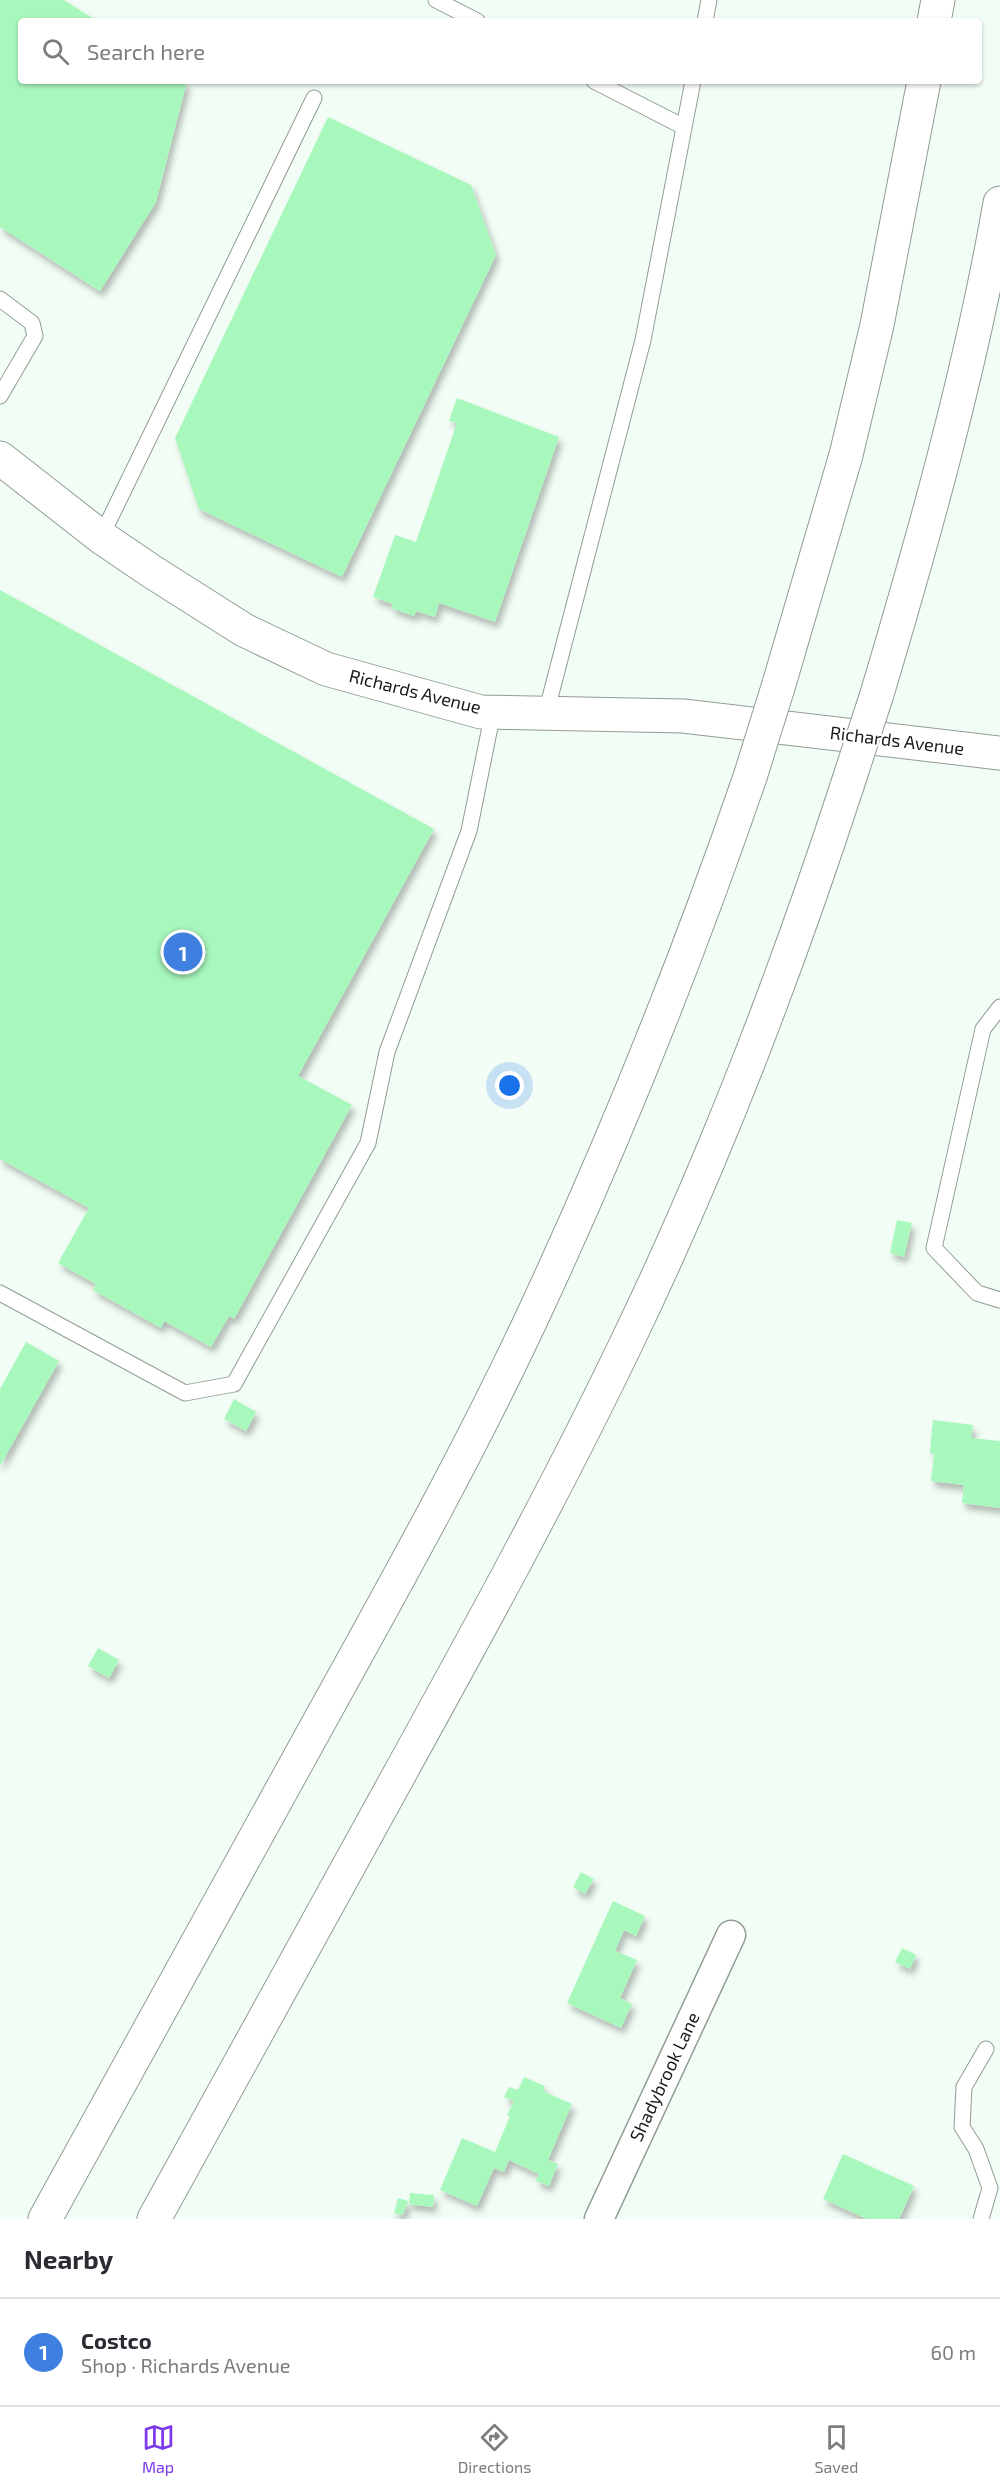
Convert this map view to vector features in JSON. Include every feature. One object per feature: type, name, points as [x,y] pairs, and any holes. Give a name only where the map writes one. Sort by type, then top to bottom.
[{"type":"main road","points":[[935,18],[938,0]]},
{"type":"main road","points":[[45,2219],[407,1563],[470,1444],[529,1325],[637,1083],[686,960],[750,777],[846,454],[877,325],[923,84]]},
{"type":"main road","points":[[154,2219],[509,1574],[570,1458],[628,1341],[733,1099],[812,891],[906,598],[971,341],[1000,203]]},
{"type":"main road","name":"Richards Avenue","points":[[0,458],[101,537],[244,630],[326,669],[481,712],[683,716],[1000,753]]},
{"type":"street","name":"Shadybrook Lane","points":[[599,2219],[731,1935]]},
{"type":"lane","points":[[436,0],[471,18]]},
{"type":"lane","points":[[706,18],[709,0]]},
{"type":"lane","points":[[600,84],[684,127]]},
{"type":"lane","points":[[546,713],[643,339],[692,84]]},
{"type":"lane","points":[[101,537],[314,98]]},
{"type":"lane","points":[[0,300],[32,323],[35,336],[0,396]]},
{"type":"lane","points":[[0,1293],[185,1393],[234,1384],[368,1143],[387,1052],[469,831],[494,712]]},
{"type":"lane","points":[[1000,1007],[983,1029],[934,1248],[977,1293],[1000,1300]]},
{"type":"lane","points":[[981,2219],[990,2188],[976,2149],[962,2127],[964,2087],[987,2049]]},
{"type":"building","points":[[0,0],[64,0],[92,18],[18,18],[18,84],[186,84],[156,202],[100,291],[0,227]]},
{"type":"building","points":[[328,117],[471,185],[496,255],[342,577],[199,509],[175,438]]},
{"type":"building","points":[[457,398],[559,437],[495,622],[439,603],[435,617],[416,611],[414,616],[391,608],[393,604],[373,597],[395,535],[416,542],[457,423],[449,421]]},
{"type":"building","points":[[0,590],[434,829],[298,1076],[352,1105],[234,1319],[229,1316],[211,1347],[164,1321],[161,1328],[93,1290],[96,1284],[58,1263],[89,1208],[0,1159]]},
{"type":"building","points":[[897,1220],[912,1223],[904,1257],[890,1253]]},
{"type":"building","points":[[26,1342],[59,1361],[0,1466],[0,1389]]},
{"type":"building","points":[[234,1399],[256,1412],[246,1431],[224,1419]]},
{"type":"building","points":[[933,1420],[973,1425],[971,1438],[1000,1441],[1000,1508],[962,1503],[964,1485],[931,1481],[934,1454],[930,1453]]},
{"type":"building","points":[[98,1648],[119,1660],[109,1678],[88,1666]]},
{"type":"building","points":[[581,1872],[594,1879],[585,1894],[573,1887]]},
{"type":"building","points":[[613,1901],[645,1916],[636,1936],[624,1930],[615,1951],[637,1960],[620,1998],[632,2004],[621,2028],[567,2003]]},
{"type":"building","points":[[902,1948],[916,1955],[910,1969],[895,1962]]},
{"type":"building","points":[[524,2077],[545,2086],[543,2091],[572,2104],[548,2160],[558,2164],[549,2186],[536,2181],[539,2174],[509,2160],[504,2172],[494,2168],[477,2206],[440,2190],[462,2138],[495,2152],[514,2101],[504,2097],[509,2087],[518,2090]]},
{"type":"building","points":[[843,2154],[914,2186],[899,2219],[867,2219],[823,2199]]},
{"type":"building","points":[[410,2193],[434,2195],[433,2207],[409,2204]]},
{"type":"building","points":[[398,2198],[408,2201],[403,2215],[394,2213]]},
{"type":"place","name":"Costco","points":[[183,952]]}]
